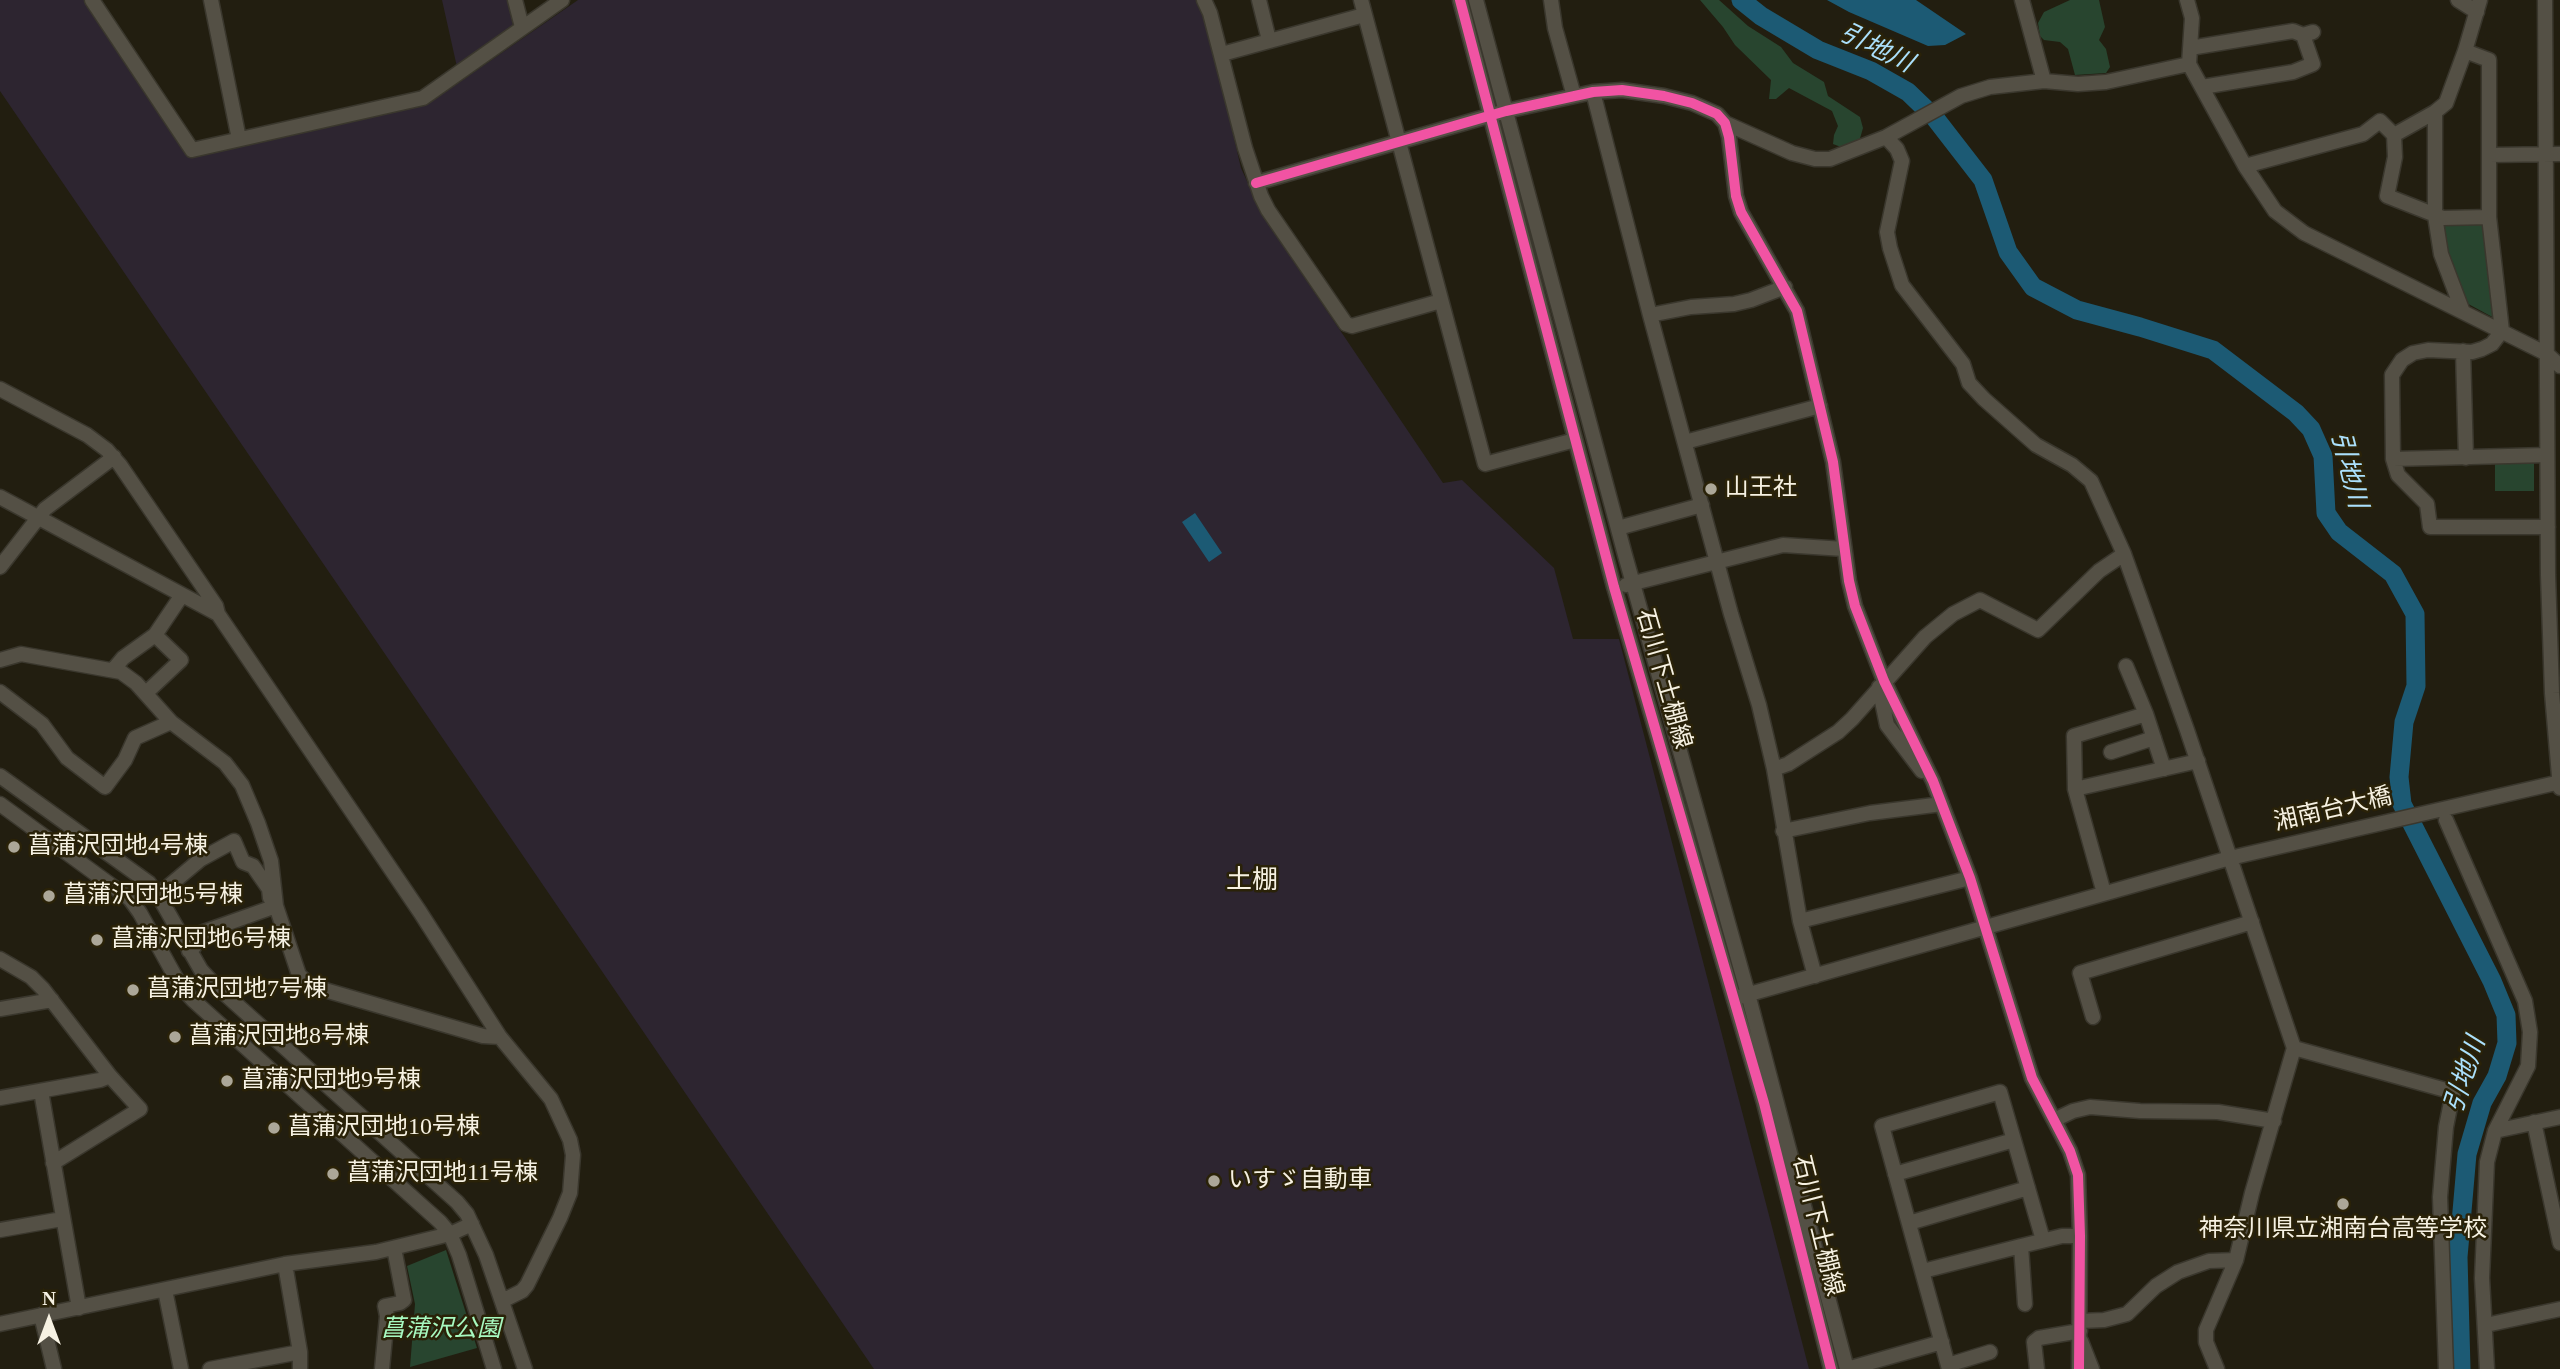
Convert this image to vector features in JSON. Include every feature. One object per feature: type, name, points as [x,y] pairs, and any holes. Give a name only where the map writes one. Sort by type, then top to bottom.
[{"type":"street","points":[[92,0],[192,150],[423,98],[562,0]]},
{"type":"street","points":[[211,0],[239,139]]},
{"type":"street","points":[[514,0],[522,27]]},
{"type":"street","points":[[1203,0],[1210,13],[1222,54],[1255,183],[1268,210],[1346,324],[1352,326],[1441,300]]},
{"type":"street","points":[[1259,0],[1269,40]]},
{"type":"street","name":"石川下土棚線","points":[[1460,0],[1614,587],[1741,996],[1764,1103],[1831,1369]]},
{"type":"street","name":"石川下土棚線","points":[[1476,0],[1741,996],[1847,1369]]},
{"type":"street","points":[[1551,0],[1555,28],[1574,96]]},
{"type":"street","points":[[2022,0],[2045,81]]},
{"type":"street","points":[[2188,0],[2192,18],[2189,56],[2202,87],[2265,199],[2288,223],[2547,354],[2560,366]]},
{"type":"street","points":[[2394,135],[2446,103],[2479,6],[2458,0]]},
{"type":"street","points":[[2545,0],[2553,155],[2547,354],[2548,527],[2554,566],[2560,784]]},
{"type":"street","points":[[1222,54],[1363,7],[1485,464],[1575,440]]},
{"type":"street","points":[[1725,123],[1792,153],[1815,159],[1830,159],[1886,137],[1941,106],[1990,87],[2045,81],[2078,84],[2106,82],[2189,56],[2293,31],[2308,34],[2314,64],[2293,72],[2202,87]]},
{"type":"street","points":[[2465,51],[2489,60],[2489,217],[2502,331],[2492,344],[2482,349],[2428,350],[2413,353],[2402,360],[2392,375],[2393,460],[2398,475],[2427,504],[2430,527],[2548,527]]},
{"type":"street","points":[[1255,183],[1506,111],[1593,92],[1622,90],[1664,96],[1692,103],[1717,114],[1725,123],[1730,137],[1736,196],[1741,212],[1797,311],[1833,463],[1844,549],[1855,606],[1882,684],[1939,798],[1970,878],[2032,1078],[2070,1151],[2078,1175],[2081,1236],[2079,1369]]},
{"type":"street","points":[[1593,92],[1650,315],[1759,705],[1774,769],[1800,921],[1815,976]]},
{"type":"street","points":[[2435,112],[2435,216],[2441,254],[2463,312]]},
{"type":"street","points":[[2245,166],[2363,134],[2380,121],[2394,135],[2395,157],[2386,196],[2443,218],[2489,217]]},
{"type":"street","points":[[1886,137],[1897,149],[1902,161],[1887,232],[1902,285],[1963,364],[1969,383],[1984,399],[2036,445],[2073,465],[2091,481],[2124,554],[2294,1048],[2252,1192],[2236,1259],[2206,1330],[2206,1342],[2217,1369]]},
{"type":"street","points":[[2489,155],[2553,155]]},
{"type":"street","points":[[1650,315],[1691,306],[1734,304],[1785,286]]},
{"type":"street","points":[[2463,351],[2466,458]]},
{"type":"street","points":[[0,389],[87,435],[114,457],[413,901],[500,1037],[551,1099],[563,1120],[573,1155],[570,1192],[533,1276],[522,1291],[502,1301]]},
{"type":"street","points":[[1685,442],[1820,407]]},
{"type":"street","points":[[2393,460],[2547,455]]},
{"type":"street","points":[[0,567],[36,517],[114,457]]},
{"type":"street","points":[[0,498],[218,614]]},
{"type":"street","points":[[1618,527],[1702,505]]},
{"type":"street","points":[[1614,587],[1783,545],[1844,549]]},
{"type":"street","points":[[1774,769],[1788,764],[1838,732],[1925,637],[1953,614],[1980,600],[2038,630],[2099,571],[2124,554]]},
{"type":"street","points":[[113,670],[123,658],[155,635],[182,595]]},
{"type":"street","points":[[146,694],[181,660],[155,635]]},
{"type":"street","points":[[0,660],[21,654],[121,672],[172,722],[225,763],[242,785],[271,861],[273,907]]},
{"type":"street","points":[[2126,666],[2146,714],[2164,769]]},
{"type":"street","points":[[0,692],[42,724],[67,758],[105,787],[125,760],[135,738],[172,722]]},
{"type":"street","points":[[2105,893],[2075,789],[2074,736],[2146,714]]},
{"type":"street","points":[[2111,752],[2154,738]]},
{"type":"street","points":[[2075,789],[2197,761]]},
{"type":"street","points":[[0,776],[139,875],[158,895],[201,970],[216,986],[457,1202],[472,1224],[525,1369]]},
{"type":"street","name":"湘南台大橋","points":[[1741,996],[2230,858],[2446,813],[2560,784]]},
{"type":"street","points":[[1783,831],[1939,798]]},
{"type":"street","points":[[0,804],[130,899],[181,987],[193,1000],[426,1208],[450,1234],[471,1289],[494,1369]]},
{"type":"street","points":[[2446,813],[2525,1001],[2529,1022],[2528,1066],[2495,1131],[2487,1162],[2482,1278],[2487,1369]]},
{"type":"street","points":[[158,895],[201,859],[234,841],[243,862],[253,866],[269,889],[273,907],[299,975],[312,986],[483,1036],[500,1037]]},
{"type":"street","points":[[1800,921],[1970,878]]},
{"type":"street","points":[[189,951],[194,947],[192,936],[273,907]]},
{"type":"street","points":[[2093,1017],[2080,973],[2252,922]]},
{"type":"street","points":[[0,958],[31,977],[110,1076],[140,1109],[53,1163]]},
{"type":"street","points":[[0,1010],[52,1000]]},
{"type":"street","points":[[2294,1048],[2454,1092],[2446,1128],[2440,1197],[2446,1369]]},
{"type":"street","points":[[0,1098],[110,1076]]},
{"type":"street","points":[[41,1091],[79,1308]]},
{"type":"street","points":[[1990,1352],[1948,1367],[1882,1126],[2000,1092],[2043,1240]]},
{"type":"street","points":[[2054,1120],[2090,1107],[2218,1112],[2274,1121]]},
{"type":"street","points":[[2495,1131],[2560,1117]]},
{"type":"street","points":[[2534,1122],[2560,1243]]},
{"type":"street","points":[[1895,1174],[2014,1140]]},
{"type":"street","points":[[1909,1223],[2028,1188]]},
{"type":"street","points":[[0,1230],[62,1219]]},
{"type":"street","points":[[0,1324],[285,1264],[356,1256],[394,1248],[450,1234],[472,1224]]},
{"type":"street","points":[[1923,1271],[2043,1240],[2081,1236]]},
{"type":"street","points":[[2021,1246],[2025,1304]]},
{"type":"street","points":[[382,1369],[387,1316],[385,1306],[404,1300],[394,1248]]},
{"type":"street","points":[[2037,1369],[2034,1342],[2039,1338],[2080,1331],[2104,1320],[2127,1314],[2156,1286],[2178,1272],[2209,1261],[2236,1259]]},
{"type":"street","points":[[285,1264],[300,1352],[300,1369]]},
{"type":"street","points":[[165,1290],[181,1369]]},
{"type":"street","points":[[2486,1325],[2560,1309]]},
{"type":"street","points":[[41,1315],[54,1369]]},
{"type":"street","points":[[2080,1331],[2092,1369]]},
{"type":"street","points":[[1847,1369],[1942,1342]]},
{"type":"street","points":[[210,1369],[300,1352]]},
{"type":"shaded area","points":[[0,0],[86,0],[191,155],[428,104],[578,0],[1197,0],[1212,44],[1241,168],[1263,216],[1443,483],[1462,480],[1554,568],[1573,639],[1619,639],[1809,1369],[874,1369],[0,91]]},
{"type":"shaded area","points":[[442,0],[507,0],[513,25],[510,30],[457,67]]},
{"type":"green space","points":[[1700,0],[1719,0],[1748,26],[1781,47],[1793,63],[1824,82],[1828,96],[1860,117],[1863,128],[1859,142],[1841,147],[1833,144],[1838,126],[1832,111],[1789,88],[1776,99],[1769,99],[1771,80],[1735,45]]},
{"type":"green space","points":[[2070,0],[2099,0],[2105,27],[2099,40],[2106,49],[2110,67],[2106,73],[2075,75],[2068,49],[2060,42],[2044,40],[2040,36],[2038,23],[2044,12]]},
{"type":"green space","points":[[2439,221],[2483,222],[2496,319],[2461,300]]},
{"type":"green space","points":[[2495,461],[2534,461],[2534,491],[2495,491]]},
{"type":"green space","name":"菖蒲沢公園","points":[[446,1250],[477,1348],[410,1367],[415,1304],[407,1266]]},
{"type":"water","points":[[1827,0],[1916,0],[1966,34],[1945,45],[1928,46]]},
{"type":"water","points":[[1195,513],[1222,553],[1209,562],[1182,522]]},
{"type":"waterway","name":"引地川","points":[[1741,0],[1761,16],[1818,50],[1871,71],[1908,92],[1935,118],[1983,180],[2008,252],[2033,287],[2077,310],[2213,350],[2296,413],[2311,429],[2323,456],[2326,513],[2339,532],[2393,574],[2415,614],[2416,686],[2404,722],[2399,777],[2402,804],[2492,981],[2506,1015],[2507,1043],[2497,1076],[2482,1103],[2467,1154],[2458,1257],[2461,1369]]},
{"type":"cycle path","points":[[1460,0],[1614,587],[1764,1103],[1831,1369]]},
{"type":"cycle path","points":[[1256,183],[1506,111],[1593,92],[1622,90],[1664,96],[1692,103],[1717,114],[1725,123],[1741,212],[1797,311],[1833,462],[1849,581],[1855,606],[1884,681],[1933,781],[1970,878],[2032,1078],[2070,1151],[2078,1175],[2079,1369]]},
{"type":"place","name":"山王社","points":[[1711,489]]},
{"type":"place","name":"菖蒲沢団地4号棟","points":[[14,847]]},
{"type":"place","name":"菖蒲沢団地5号棟","points":[[49,896]]},
{"type":"place","name":"菖蒲沢団地6号棟","points":[[97,940]]},
{"type":"place","name":"菖蒲沢団地7号棟","points":[[133,990]]},
{"type":"place","name":"菖蒲沢団地8号棟","points":[[175,1037]]},
{"type":"place","name":"菖蒲沢団地9号棟","points":[[227,1081]]},
{"type":"place","name":"菖蒲沢団地10号棟","points":[[274,1128]]},
{"type":"place","name":"菖蒲沢団地11号棟","points":[[333,1174]]},
{"type":"place","name":"いすゞ自動車","points":[[1214,1181]]},
{"type":"place","name":"神奈川県立湘南台高等学校","points":[[2343,1204]]},
{"type":"district","name":"土棚","points":[[1252,881]]}]
